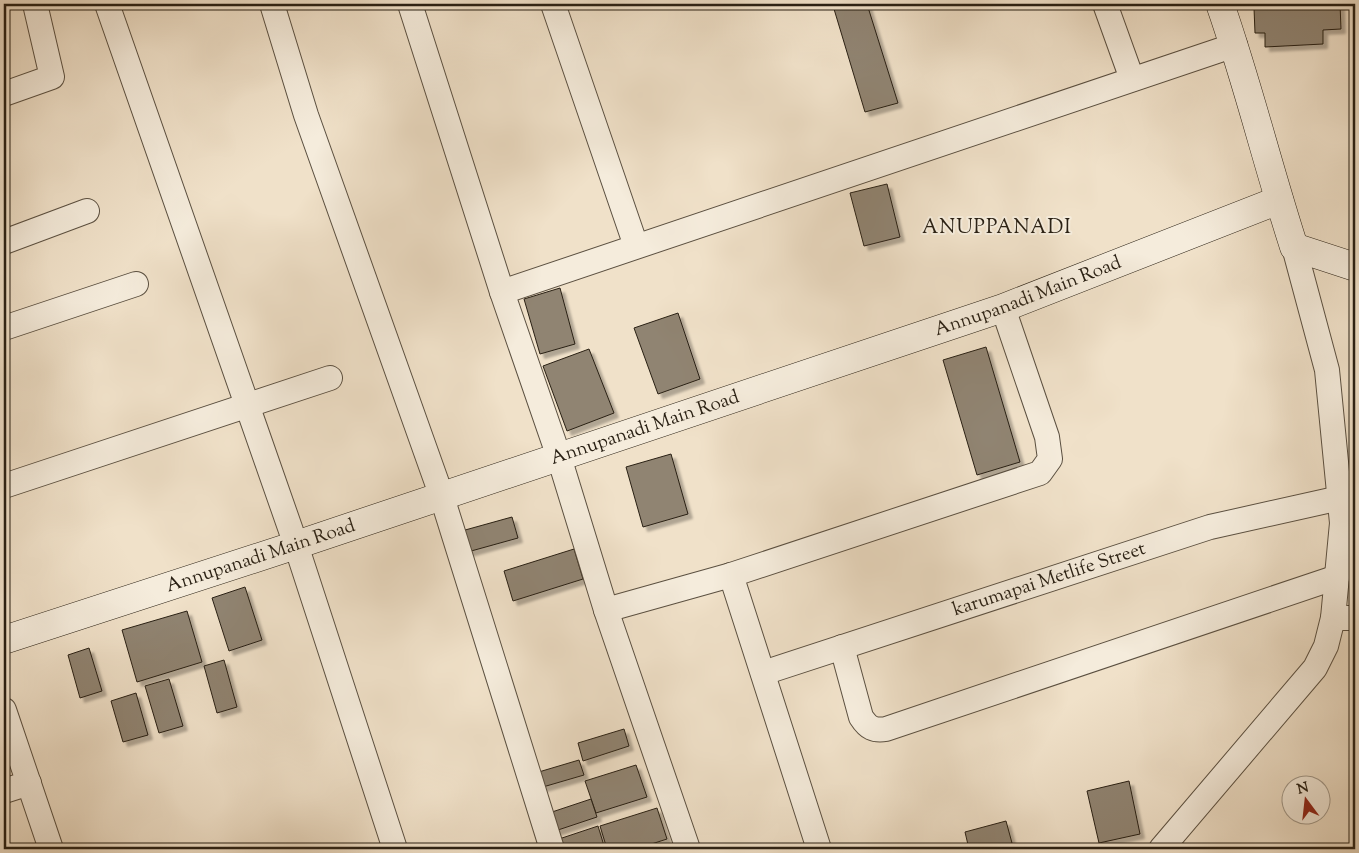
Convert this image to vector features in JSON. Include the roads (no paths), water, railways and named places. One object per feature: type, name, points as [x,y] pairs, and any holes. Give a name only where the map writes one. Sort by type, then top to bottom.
[{"type":"street","points":[[4,94],[52,77],[35,4]]},
{"type":"street","points":[[107,4],[296,546],[395,849]]},
{"type":"street","points":[[272,4],[306,114],[442,497],[552,849]]},
{"type":"street","points":[[410,4],[502,292],[559,457],[606,610],[688,849]]},
{"type":"street","points":[[553,4],[636,246]]},
{"type":"street","points":[[1105,4],[1132,79]]},
{"type":"street","points":[[1161,849],[1315,668],[1326,646],[1344,618],[1337,577],[1342,523],[1327,370],[1294,247],[1235,46],[1220,4]]},
{"type":"street","points":[[502,292],[1235,46]]},
{"type":"street","name":"Annupanadi Main Road","points":[[4,640],[296,546],[1003,308],[1279,200]]},
{"type":"street","points":[[4,242],[87,211]]},
{"type":"street","points":[[1294,247],[1355,267]]},
{"type":"street","points":[[4,328],[136,284]]},
{"type":"street","points":[[606,610],[731,575],[1040,473],[1050,459],[1047,437],[1003,308]]},
{"type":"street","points":[[4,486],[330,378]]},
{"type":"street","name":"karumapai Metlife Street","points":[[763,672],[1210,527],[1340,498]]},
{"type":"street","points":[[731,575],[819,849]]},
{"type":"street","points":[[842,647],[861,717],[866,726],[876,730],[886,729],[1337,577]]},
{"type":"street","points":[[4,710],[51,849]]},
{"type":"street","points":[[4,791],[28,783]]},
{"type":"district","name":"ANUPPANADI","points":[[997,228]]}]
